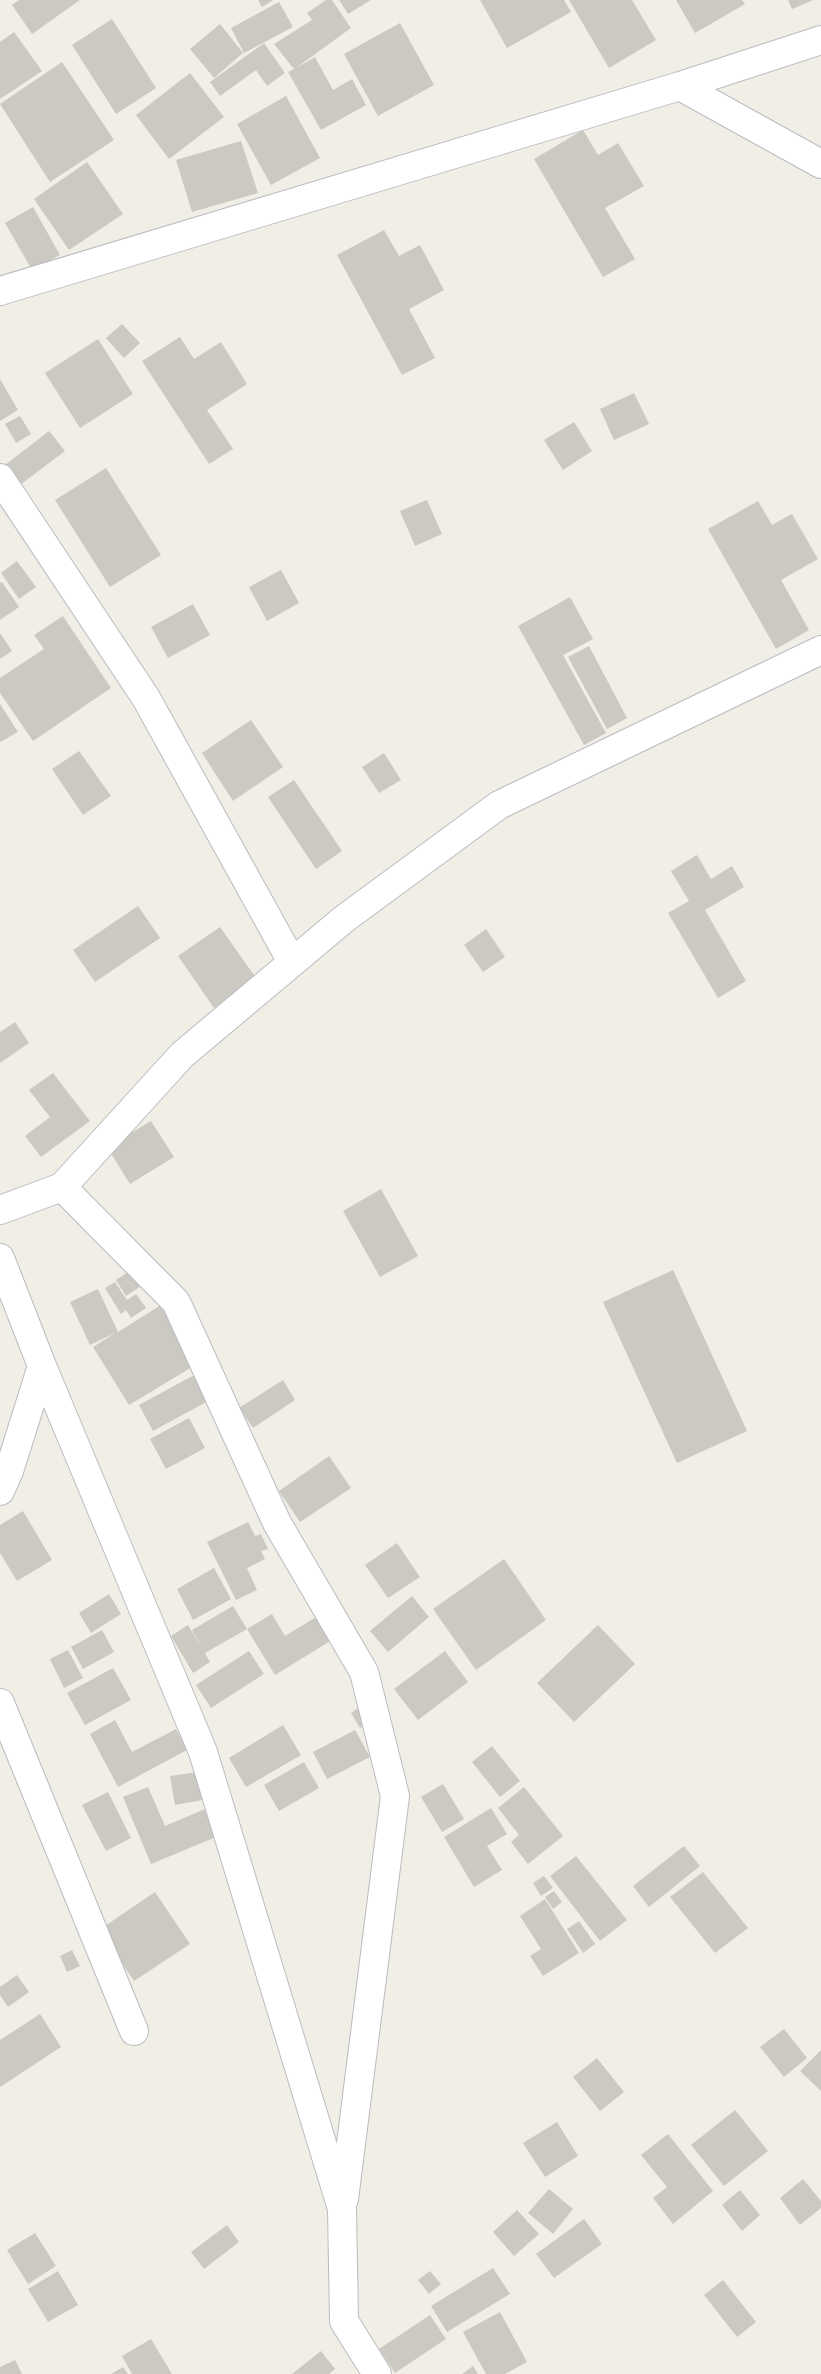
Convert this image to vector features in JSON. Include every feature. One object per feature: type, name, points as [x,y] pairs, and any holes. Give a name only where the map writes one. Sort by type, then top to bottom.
[{"type":"street","points":[[0,291],[680,86],[821,40]]},
{"type":"street","points":[[680,86],[821,164]]},
{"type":"street","points":[[0,478],[146,698],[292,962]]},
{"type":"street","points":[[0,1210],[62,1187],[182,1055],[344,919],[499,804],[821,650]]},
{"type":"street","points":[[62,1187],[176,1302],[277,1523],[364,1672],[395,1796],[342,2209],[344,2321],[377,2374]]},
{"type":"street","points":[[0,1258],[42,1366],[202,1752],[342,2209]]},
{"type":"street","points":[[0,1491],[9,1471],[42,1366]]},
{"type":"street","points":[[0,1703],[134,2031]]},
{"type":"building","points":[[19,0],[80,0],[32,34],[12,5]]},
{"type":"building","points":[[258,0],[273,0],[262,7]]},
{"type":"building","points":[[326,0],[332,0],[351,28],[296,68],[315,57],[333,90],[352,79],[366,105],[321,130],[288,72],[294,69],[274,44],[312,20],[307,13]]},
{"type":"building","points":[[339,0],[371,0],[348,14]]},
{"type":"building","points":[[480,0],[564,0],[571,12],[507,48]]},
{"type":"building","points":[[569,0],[632,0],[656,40],[609,68]]},
{"type":"building","points":[[676,0],[742,0],[745,4],[695,33]]},
{"type":"building","points":[[788,0],[813,0],[792,9]]},
{"type":"building","points":[[279,2],[293,27],[244,53],[231,28]]},
{"type":"building","points":[[112,19],[156,88],[116,114],[72,45]]},
{"type":"building","points":[[400,23],[434,85],[378,116],[344,54]]},
{"type":"building","points":[[220,24],[243,53],[214,78],[190,49]]},
{"type":"building","points":[[14,32],[42,71],[0,99],[0,42]]},
{"type":"building","points":[[264,43],[285,73],[267,86],[256,70],[220,96],[210,82]]},
{"type":"building","points":[[62,62],[114,140],[50,182],[0,104]]},
{"type":"building","points":[[190,73],[224,117],[169,159],[136,115]]},
{"type":"building","points":[[286,96],[320,158],[271,185],[237,124]]},
{"type":"building","points":[[583,130],[598,155],[618,143],[644,186],[605,208],[635,259],[603,277],[534,159]]},
{"type":"building","points":[[241,141],[258,193],[192,212],[176,160]]},
{"type":"building","points":[[87,162],[123,214],[69,250],[34,199]]},
{"type":"building","points":[[33,207],[60,255],[32,270],[5,223]]},
{"type":"building","points":[[384,230],[399,256],[420,245],[444,290],[409,309],[435,358],[402,375],[337,255]]},
{"type":"building","points":[[122,324],[140,343],[124,358],[106,338]]},
{"type":"building","points":[[180,337],[194,359],[221,342],[247,384],[207,410],[233,449],[209,464],[142,361]]},
{"type":"building","points":[[98,339],[133,394],[80,428],[45,373]]},
{"type":"building","points":[[0,379],[18,410],[0,421]]},
{"type":"building","points":[[634,393],[649,424],[614,440],[600,409]]},
{"type":"building","points":[[20,416],[31,434],[16,443],[5,424]]},
{"type":"building","points":[[574,422],[592,451],[563,470],[544,440]]},
{"type":"building","points":[[49,431],[65,451],[20,485],[5,465]]},
{"type":"building","points":[[106,468],[161,555],[110,587],[55,500]]},
{"type":"building","points":[[427,500],[442,534],[415,546],[400,511]]},
{"type":"building","points":[[758,501],[772,525],[792,514],[818,559],[781,580],[809,630],[776,649],[708,529]]},
{"type":"building","points":[[17,561],[36,587],[19,599],[1,573]]},
{"type":"building","points":[[281,570],[299,603],[267,621],[249,587]]},
{"type":"building","points":[[2,582],[19,607],[0,620],[0,583]]},
{"type":"building","points":[[570,597],[593,639],[563,655],[606,733],[584,745],[518,626]]},
{"type":"building","points":[[193,604],[210,635],[168,658],[151,627]]},
{"type":"building","points":[[63,616],[111,688],[33,741],[0,693],[0,678],[44,649],[34,635]]},
{"type":"building","points":[[0,633],[12,651],[0,659]]},
{"type":"building","points":[[589,646],[627,718],[607,729],[568,657]]},
{"type":"building","points":[[0,704],[18,732],[0,742]]},
{"type":"building","points":[[251,720],[283,767],[233,801],[202,753]]},
{"type":"building","points":[[79,751],[111,796],[83,815],[52,769]]},
{"type":"building","points":[[384,753],[401,780],[379,793],[362,767]]},
{"type":"building","points":[[294,780],[342,851],[316,869],[268,797]]},
{"type":"building","points":[[697,855],[711,879],[732,866],[744,887],[705,910],[746,981],[718,998],[668,913],[689,901],[671,871]]},
{"type":"building","points":[[138,906],[160,938],[95,982],[73,950]]},
{"type":"building","points":[[220,927],[256,978],[214,1008],[178,956]]},
{"type":"building","points":[[486,929],[505,957],[483,972],[464,945]]},
{"type":"building","points":[[15,1022],[29,1043],[0,1063],[0,1032]]},
{"type":"building","points":[[53,1073],[90,1121],[41,1157],[25,1136],[50,1117],[29,1090]]},
{"type":"building","points":[[151,1121],[174,1157],[130,1184],[107,1147]]},
{"type":"building","points":[[381,1189],[418,1256],[380,1277],[343,1211]]},
{"type":"building","points":[[137,1266],[147,1282],[126,1296],[116,1280]]},
{"type":"building","points":[[673,1270],[747,1431],[677,1463],[603,1302]]},
{"type":"building","points":[[115,1282],[127,1300],[136,1294],[146,1308],[131,1318],[126,1310],[121,1314],[105,1288]]},
{"type":"building","points":[[98,1289],[118,1332],[161,1305],[197,1364],[129,1405],[93,1347],[115,1333],[90,1345],[70,1302]]},
{"type":"building","points":[[196,1374],[210,1400],[153,1431],[139,1405]]},
{"type":"building","points":[[283,1380],[295,1400],[253,1428],[239,1408]]},
{"type":"building","points":[[189,1418],[205,1448],[166,1469],[150,1439]]},
{"type":"building","points":[[329,1456],[351,1488],[300,1522],[279,1491]]},
{"type":"building","points":[[23,1511],[52,1560],[17,1581],[0,1553],[0,1525]]},
{"type":"building","points":[[248,1522],[255,1536],[261,1534],[268,1549],[261,1551],[265,1559],[247,1568],[257,1590],[236,1600],[207,1542]]},
{"type":"building","points":[[397,1543],[420,1577],[388,1598],[365,1565]]},
{"type":"building","points":[[504,1559],[546,1620],[476,1670],[433,1609]]},
{"type":"building","points":[[214,1568],[231,1599],[193,1620],[177,1589]]},
{"type":"building","points":[[109,1594],[121,1614],[91,1633],[79,1613]]},
{"type":"building","points":[[412,1596],[429,1617],[388,1652],[370,1631]]},
{"type":"building","points":[[233,1606],[247,1629],[205,1653],[210,1662],[193,1673],[171,1636],[188,1625],[203,1650],[192,1630]]},
{"type":"building","points":[[272,1614],[285,1636],[318,1616],[332,1640],[275,1675],[247,1629]]},
{"type":"building","points":[[598,1625],[635,1664],[574,1722],[537,1683]]},
{"type":"building","points":[[102,1630],[114,1652],[83,1669],[71,1647]]},
{"type":"building","points":[[68,1650],[83,1678],[64,1688],[50,1659]]},
{"type":"building","points":[[249,1651],[264,1674],[211,1708],[196,1685]]},
{"type":"building","points":[[445,1651],[468,1682],[418,1720],[394,1689]]},
{"type":"building","points":[[113,1668],[131,1700],[85,1725],[67,1693]]},
{"type":"building","points":[[363,1705],[373,1720],[360,1728],[351,1713]]},
{"type":"building","points":[[115,1720],[132,1752],[176,1729],[187,1750],[118,1787],[90,1734]]},
{"type":"building","points":[[283,1725],[301,1755],[246,1787],[229,1758]]},
{"type":"building","points":[[355,1730],[370,1757],[327,1779],[313,1752]]},
{"type":"building","points":[[492,1746],[520,1781],[500,1797],[472,1762]]},
{"type":"building","points":[[304,1762],[319,1788],[279,1811],[264,1785]]},
{"type":"building","points":[[198,1772],[203,1800],[175,1805],[170,1776]]},
{"type":"building","points":[[443,1784],[464,1819],[442,1832],[421,1797]]},
{"type":"building","points":[[148,1787],[165,1826],[205,1809],[216,1837],[151,1864],[123,1797]]},
{"type":"building","points":[[524,1787],[563,1836],[528,1864],[511,1842],[519,1835],[498,1808]]},
{"type":"building","points":[[108,1792],[131,1838],[106,1851],[82,1805]]},
{"type":"building","points":[[491,1808],[507,1834],[487,1846],[502,1870],[474,1887],[444,1837]]},
{"type":"building","points":[[684,1846],[700,1866],[649,1907],[633,1886]]},
{"type":"building","points":[[576,1856],[627,1920],[600,1941],[550,1876]]},
{"type":"building","points":[[703,1872],[748,1928],[715,1953],[670,1897]]},
{"type":"building","points":[[544,1876],[553,1888],[541,1896],[533,1883]]},
{"type":"building","points":[[554,1891],[562,1902],[553,1909],[545,1897]]},
{"type":"building","points":[[155,1892],[190,1944],[134,1981],[99,1930]]},
{"type":"building","points":[[545,1899],[579,1953],[543,1976],[530,1956],[541,1949],[520,1916]]},
{"type":"building","points":[[579,1921],[595,1944],[583,1953],[567,1929]]},
{"type":"building","points":[[72,1950],[80,1966],[67,1972],[60,1956]]},
{"type":"building","points":[[17,1975],[29,1992],[8,2007],[0,1995],[0,1987]]},
{"type":"building","points":[[40,2014],[61,2047],[0,2087],[0,2040]]},
{"type":"building","points":[[784,2029],[807,2058],[784,2077],[760,2047]]},
{"type":"building","points":[[821,2050],[821,2091],[800,2071]]},
{"type":"building","points":[[597,2058],[624,2092],[600,2111],[573,2077]]},
{"type":"building","points":[[735,2110],[768,2151],[724,2186],[691,2145]]},
{"type":"building","points":[[557,2122],[578,2156],[545,2177],[523,2143]]},
{"type":"building","points":[[668,2134],[713,2191],[673,2224],[653,2198],[667,2187],[641,2155]]},
{"type":"building","points":[[803,2179],[821,2201],[821,2208],[800,2225],[780,2198]]},
{"type":"building","points":[[549,2189],[573,2209],[553,2234],[528,2213]]},
{"type":"building","points":[[740,2190],[760,2215],[742,2231],[722,2205]]},
{"type":"building","points":[[517,2210],[539,2234],[514,2256],[493,2232]]},
{"type":"building","points":[[584,2219],[602,2244],[554,2278],[536,2254]]},
{"type":"building","points":[[227,2225],[239,2242],[204,2269],[191,2252]]},
{"type":"building","points":[[35,2233],[56,2266],[28,2284],[7,2250]]},
{"type":"building","points":[[493,2268],[510,2294],[447,2332],[431,2306]]},
{"type":"building","points":[[58,2271],[78,2305],[48,2322],[28,2289]]},
{"type":"building","points":[[430,2271],[441,2284],[429,2294],[418,2280]]},
{"type":"building","points":[[723,2280],[756,2322],[737,2337],[704,2295]]},
{"type":"building","points":[[500,2312],[527,2362],[505,2374],[486,2374],[463,2332]]},
{"type":"building","points":[[430,2315],[446,2339],[395,2373],[379,2349]]},
{"type":"building","points":[[151,2339],[172,2374],[132,2374],[122,2356]]},
{"type":"building","points":[[321,2351],[335,2369],[329,2374],[292,2374]]},
{"type":"building","points":[[15,2360],[22,2374],[0,2374],[0,2367]]},
{"type":"building","points":[[473,2366],[478,2374],[462,2374]]},
{"type":"building","points":[[123,2367],[128,2374],[111,2374]]}]
